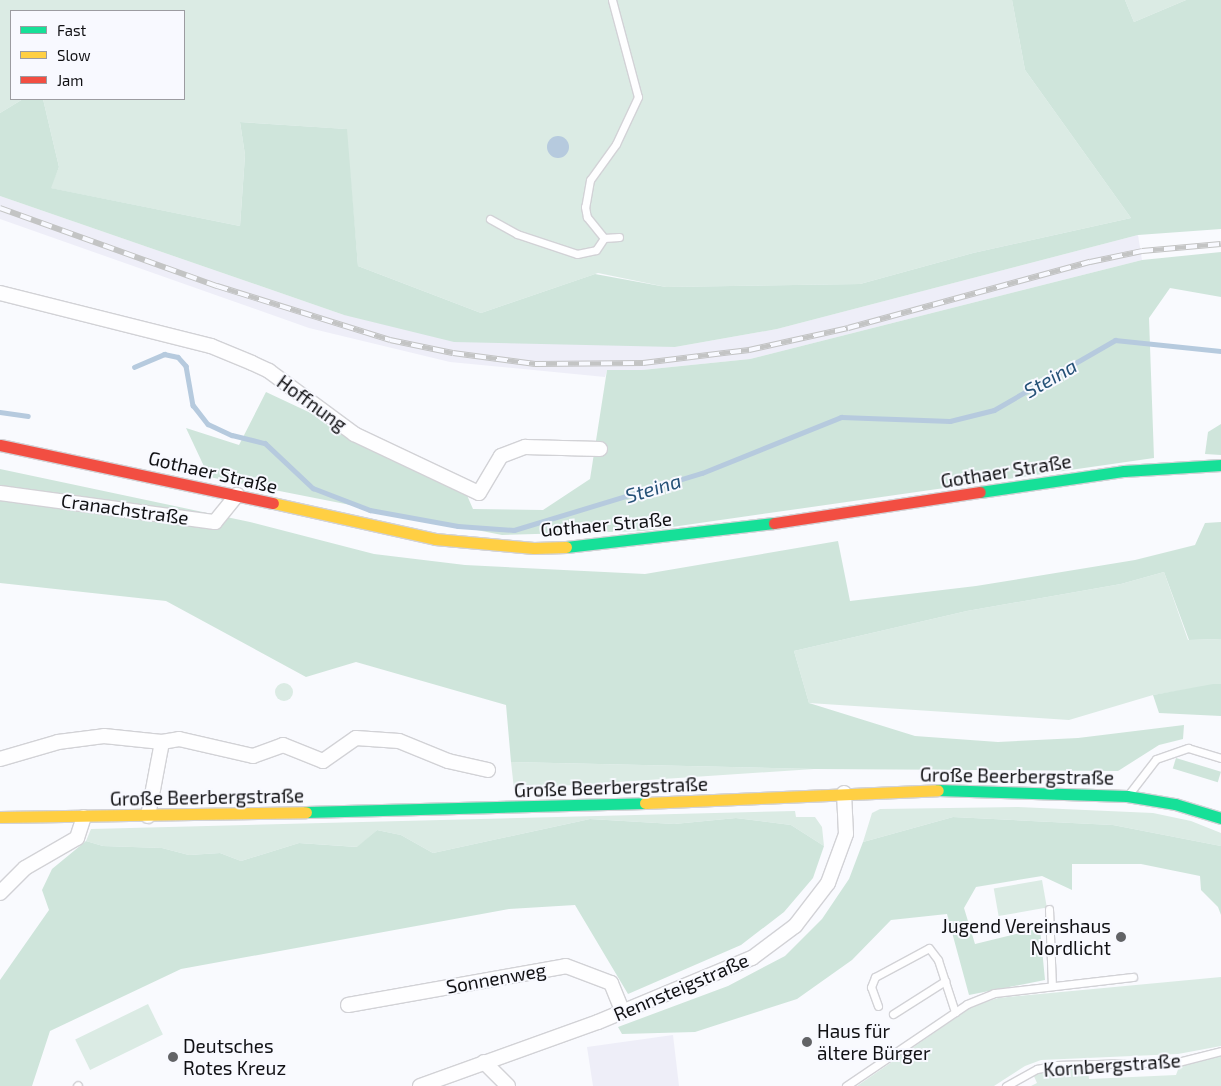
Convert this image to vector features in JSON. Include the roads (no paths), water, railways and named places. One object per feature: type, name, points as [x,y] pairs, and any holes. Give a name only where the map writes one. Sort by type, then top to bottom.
[{"type":"main road","name":"Gothaer Straße","points":[[0,445],[435,539],[495,547],[550,548],[754,526],[1124,471],[1221,464]]},
{"type":"main road","name":"Große Beerbergstraße","points":[[0,817],[148,816],[515,808],[844,793],[1007,790],[1127,796],[1175,804],[1221,818]]},
{"type":"street","name":"Hoffnung","points":[[0,293],[211,346],[252,362],[354,434],[479,493],[501,456],[526,447],[600,449]]},
{"type":"street","name":"Cranachstraße","points":[[0,493],[215,522],[237,495]]},
{"type":"street","points":[[0,759],[76,738],[125,736],[162,742],[191,741],[252,756],[283,745],[323,761],[356,738],[391,740],[448,761],[488,770]]},
{"type":"street","points":[[148,816],[162,742]]},
{"type":"street","name":"Rennsteigstraße","points":[[420,1086],[623,1012],[752,958],[795,926],[828,883],[842,848],[847,814],[844,793]]},
{"type":"street","points":[[0,893],[25,868],[77,838],[84,817]]},
{"type":"street","name":"Sonnenweg","points":[[348,1005],[566,966],[611,983],[623,1012]]},
{"type":"street","points":[[484,1062],[508,1086]]},
{"type":"lane","points":[[604,238],[587,217],[585,207],[590,180],[616,144],[638,97],[612,0]]},
{"type":"lane","points":[[490,219],[517,234],[577,254],[596,250],[604,238]]},
{"type":"lane","points":[[604,238],[619,237]]},
{"type":"lane","points":[[1127,796],[1156,758],[1188,748],[1221,758]]},
{"type":"lane","points":[[1049,909],[1052,986]]},
{"type":"lane","points":[[878,1006],[870,987],[875,977],[930,948],[945,981],[955,1012]]},
{"type":"lane","points":[[846,1086],[955,1012],[994,993],[1133,977]]},
{"type":"lane","points":[[893,1014],[945,981]]},
{"type":"lane","name":"Kornbergstraße","points":[[1006,1086],[1037,1069],[1056,1065],[1178,1062],[1221,1051]]},
{"type":"water","points":[[558,136],[566,139],[569,147],[566,155],[558,158],[550,155],[547,147],[550,139]]},
{"type":"waterway","name":"Steina","points":[[134,367],[164,354],[178,357],[186,366],[193,405],[208,424],[232,435],[265,443],[313,488],[370,510],[458,526],[514,530],[702,473],[841,417],[950,421],[994,410],[1115,340],[1221,351]]},
{"type":"waterway","name":"Steina","points":[[0,412],[28,416]]},
{"type":"railway","points":[[0,208],[217,286],[390,340],[453,353],[535,364],[643,363],[749,350],[848,328],[1090,262],[1142,251],[1221,244]]},
{"type":"place","name":"Jugend Vereinshaus Nordlicht","points":[[1121,937]]},
{"type":"place","name":"Haus für ältere Bürger","points":[[807,1042]]},
{"type":"place","name":"Deutsches Rotes Kreuz","points":[[173,1057]]}]
